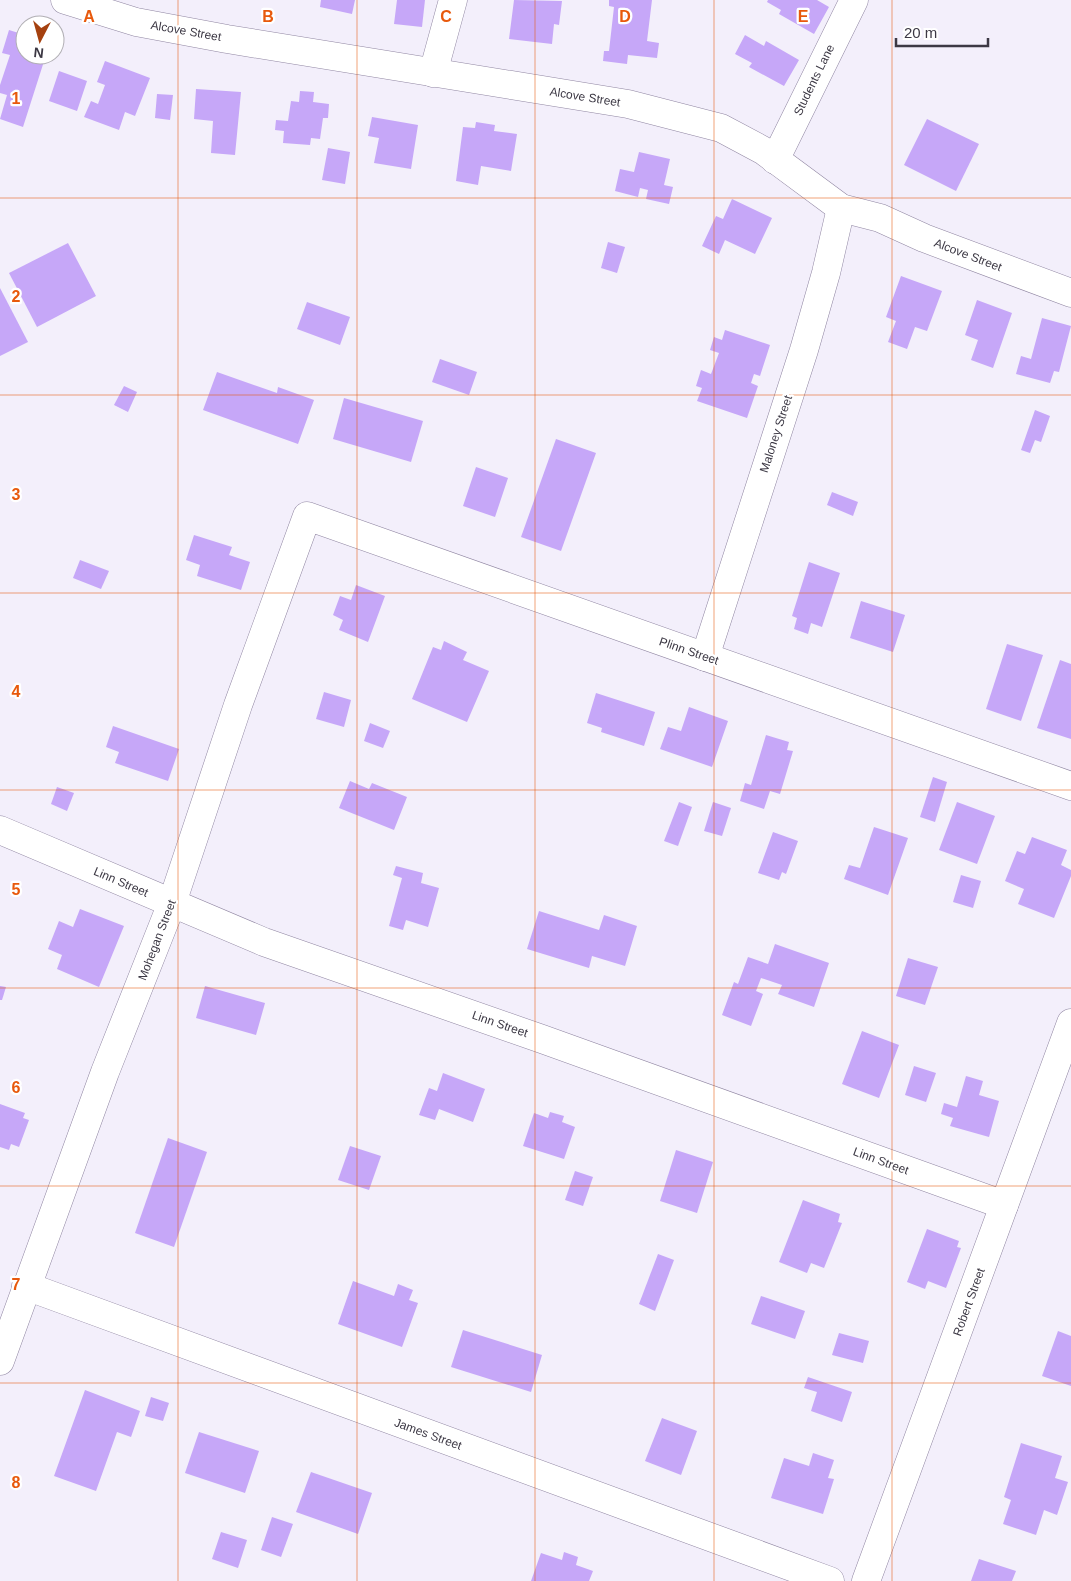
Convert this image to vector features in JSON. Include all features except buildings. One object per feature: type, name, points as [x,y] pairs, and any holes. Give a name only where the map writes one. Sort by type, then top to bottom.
[{"type":"street","name":"Alcove Street","points":[[65,0],[136,22],[227,39],[628,104],[721,128],[764,151],[841,208],[880,218],[924,238],[1071,293]]},
{"type":"street","points":[[433,73],[453,0]]},
{"type":"street","name":"Students Lane","points":[[775,160],[854,0]]},
{"type":"street","name":"Maloney Street","points":[[705,657],[804,350],[826,273],[841,208]]},
{"type":"street","name":"Plinn Street","points":[[307,516],[1071,786]]},
{"type":"street","name":"Mohegan Street","points":[[0,1361],[105,1072],[172,903],[238,705],[307,516]]},
{"type":"street","name":"Linn Street","points":[[0,830],[264,942],[552,1042],[1004,1205]]},
{"type":"street","name":"Robert Street","points":[[866,1581],[1071,1023]]},
{"type":"street","name":"James Street","points":[[26,1286],[830,1581]]}]
